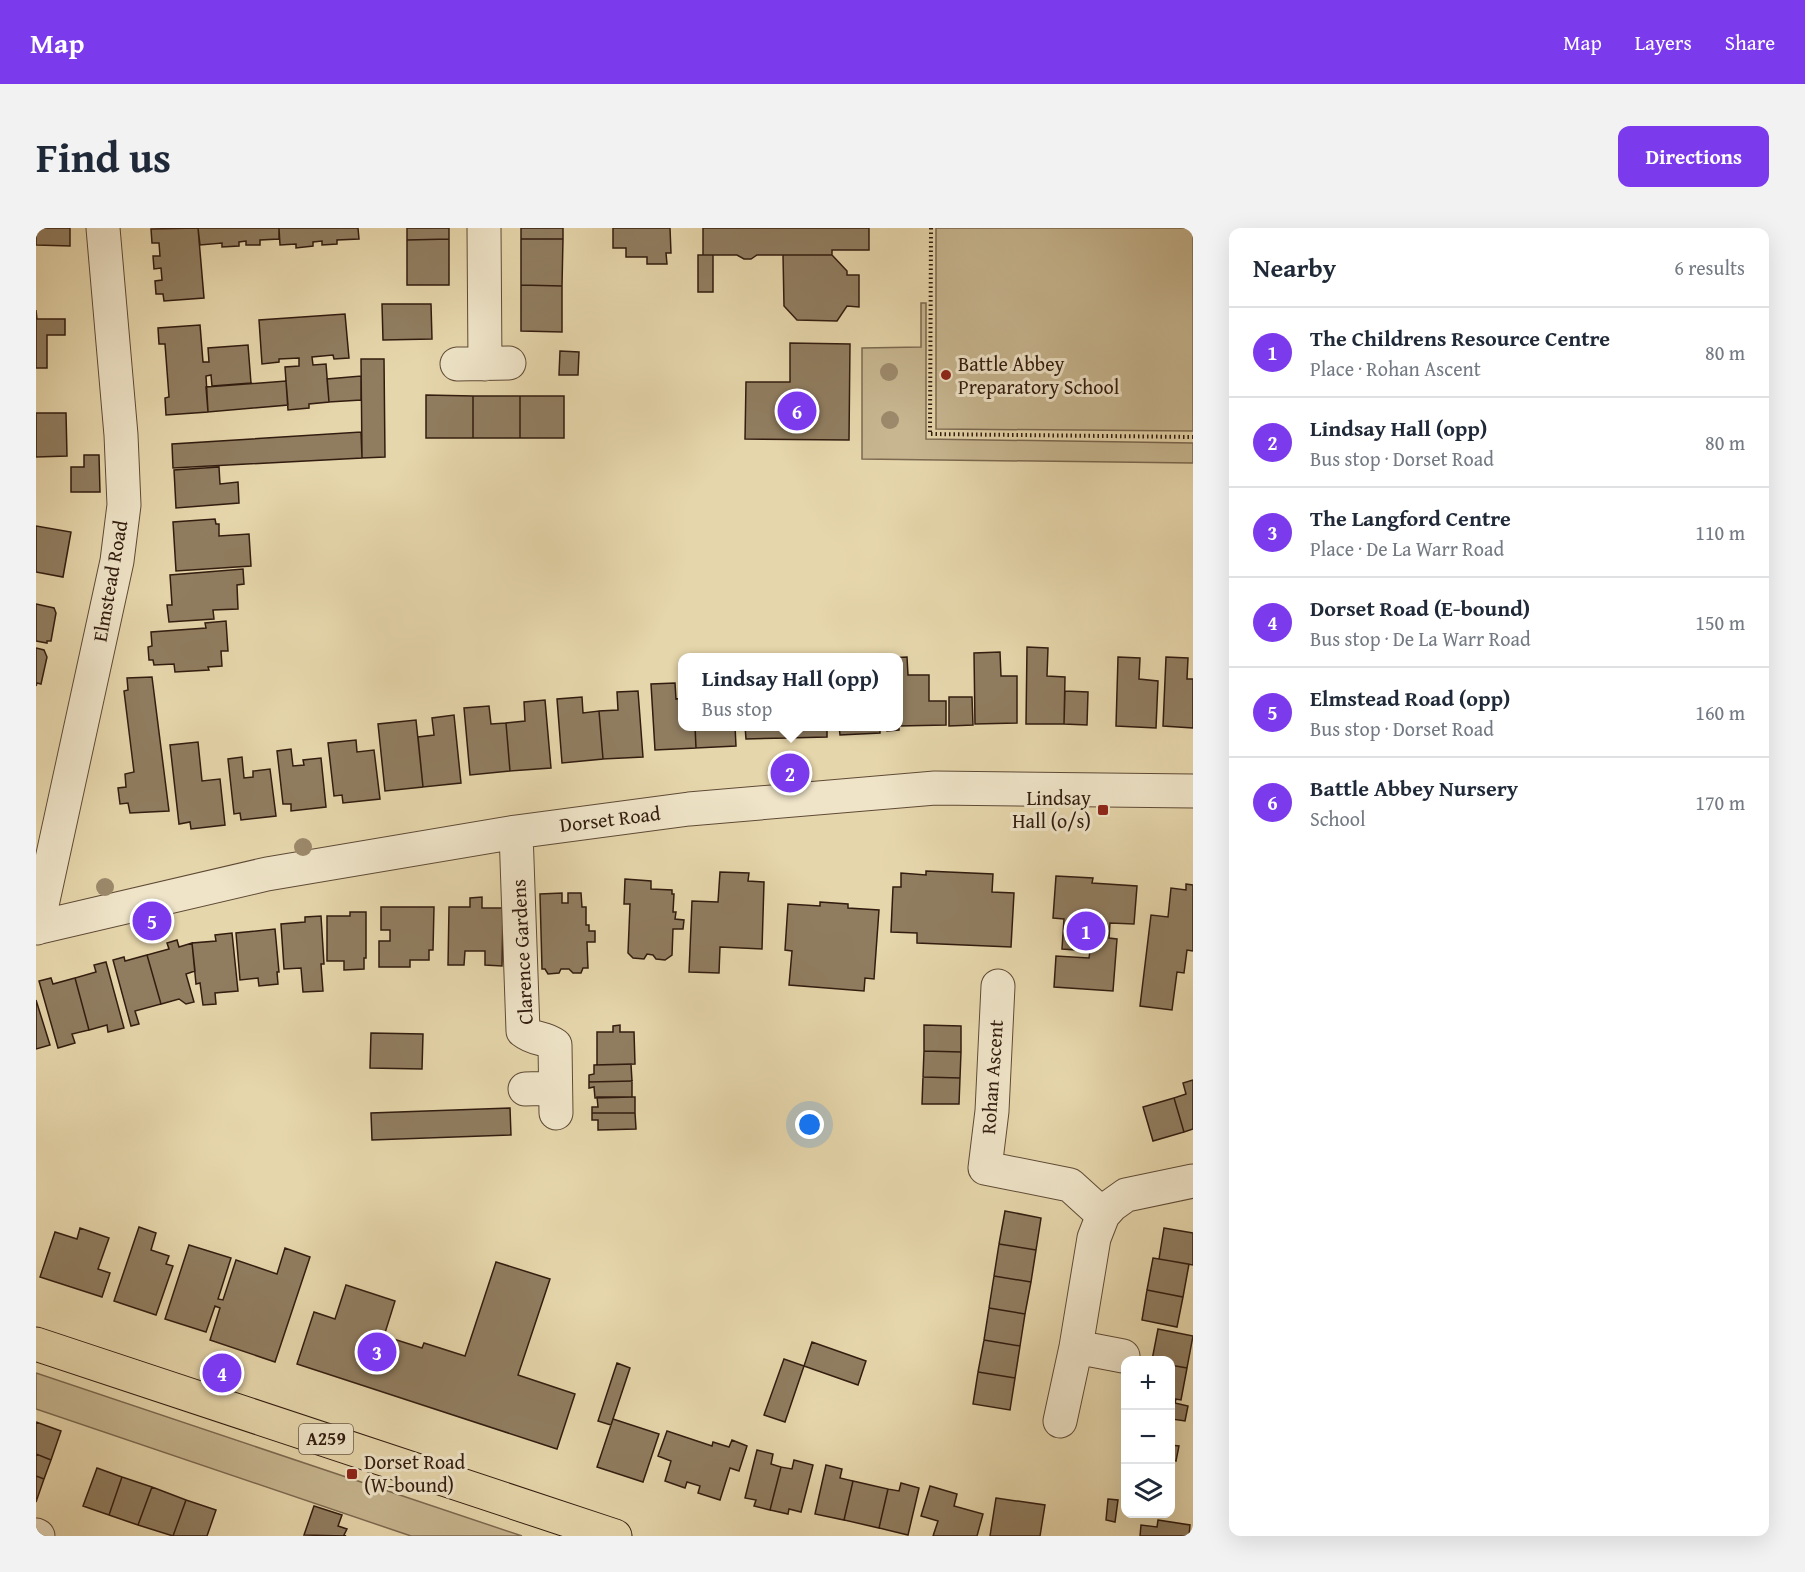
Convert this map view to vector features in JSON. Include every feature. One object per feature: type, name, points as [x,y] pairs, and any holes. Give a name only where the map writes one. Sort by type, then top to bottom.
[{"type":"highway","name":"A259","points":[[36,1344],[615,1536]]},
{"type":"street","name":"Elmstead Road","points":[[37,928],[117,561],[124,505],[121,435],[104,228]]},
{"type":"street","points":[[483,364],[484,228]]},
{"type":"street","name":"Dorset Road","points":[[37,928],[267,874],[516,831],[689,809],[935,788],[1193,791]]},
{"type":"street","name":"Clarence Gardens","points":[[516,831],[523,1031],[533,1038],[547,1039],[555,1045],[545,1097]]},
{"type":"street","name":"Rohan Ascent","points":[[998,986],[992,1111],[985,1168],[1070,1185],[1102,1215]]},
{"type":"street","points":[[1060,1421],[1076,1347],[1094,1238],[1102,1215],[1126,1195],[1193,1181]]},
{"type":"street","points":[[1076,1347],[1123,1356]]},
{"type":"path","points":[[932,228],[930,434],[1193,437]]},
{"type":"shaded area","points":[[936,228],[1193,228],[1193,431],[936,429]]},
{"type":"shaded area","points":[[921,303],[926,303],[926,439],[1193,443],[1193,463],[862,459],[862,348],[921,347]]},
{"type":"shaded area","points":[[36,1373],[522,1536],[411,1536],[36,1409]]},
{"type":"building","points":[[36,228],[70,228],[70,246],[36,245]]},
{"type":"building","points":[[198,228],[279,228],[279,239],[260,240],[260,245],[246,245],[246,241],[239,242],[239,246],[222,247],[222,243],[200,245]]},
{"type":"building","points":[[198,228],[204,298],[164,301],[163,294],[156,294],[155,281],[162,280],[161,268],[154,269],[153,256],[160,256],[159,243],[152,243],[151,229]]},
{"type":"building","points":[[279,228],[358,228],[359,239],[337,240],[337,244],[322,245],[322,241],[313,242],[313,246],[296,248],[296,244],[280,245]]},
{"type":"building","points":[[407,228],[449,228],[449,239],[407,240]]},
{"type":"building","points":[[521,228],[563,228],[563,239],[521,239]]},
{"type":"building","points":[[613,228],[670,228],[671,253],[666,253],[667,264],[647,264],[647,257],[626,257],[626,248],[613,248]]},
{"type":"building","points":[[703,228],[869,228],[869,250],[832,250],[832,255],[757,255],[751,259],[744,259],[737,255],[703,255]]},
{"type":"building","points":[[449,239],[449,285],[407,285],[407,240]]},
{"type":"building","points":[[521,239],[563,239],[562,286],[521,285]]},
{"type":"building","points":[[698,255],[713,255],[713,292],[698,292]]},
{"type":"building","points":[[783,255],[832,255],[847,271],[847,275],[859,275],[859,307],[847,306],[837,321],[797,320],[784,306]]},
{"type":"building","points":[[521,285],[562,286],[562,332],[521,331]]},
{"type":"building","points":[[382,304],[431,304],[432,339],[383,340]]},
{"type":"building","points":[[36,310],[37,319],[65,319],[65,335],[47,335],[47,368],[36,368]]},
{"type":"building","points":[[345,314],[349,358],[334,359],[333,355],[312,357],[313,365],[326,364],[329,402],[309,404],[309,408],[288,410],[285,367],[299,366],[299,358],[279,359],[279,362],[262,364],[259,320]]},
{"type":"building","points":[[200,325],[203,362],[209,362],[208,348],[248,345],[251,383],[212,386],[211,375],[206,376],[208,412],[166,415],[165,398],[169,397],[165,344],[159,344],[158,328]]},
{"type":"building","points":[[790,343],[850,344],[849,440],[745,439],[746,382],[790,382]]},
{"type":"building","points":[[560,351],[579,352],[578,375],[559,375]]},
{"type":"building","points":[[361,359],[384,359],[385,457],[362,458]]},
{"type":"building","points":[[361,376],[361,400],[329,402],[327,379]]},
{"type":"building","points":[[286,381],[288,405],[208,412],[206,387]]},
{"type":"building","points":[[426,395],[473,396],[473,438],[426,438]]},
{"type":"building","points":[[473,396],[520,396],[520,438],[473,438]]},
{"type":"building","points":[[520,396],[564,396],[564,438],[520,438]]},
{"type":"building","points":[[36,413],[66,413],[67,456],[36,457]]},
{"type":"building","points":[[361,432],[362,458],[173,468],[172,444]]},
{"type":"building","points":[[84,455],[99,455],[100,492],[71,492],[71,467],[84,467]]},
{"type":"building","points":[[219,467],[220,484],[238,482],[239,503],[176,508],[174,470]]},
{"type":"building","points":[[215,519],[216,524],[219,524],[219,536],[249,534],[251,566],[176,571],[173,522]]},
{"type":"building","points":[[36,526],[71,532],[63,577],[36,572]]},
{"type":"building","points":[[243,569],[244,584],[237,585],[238,609],[213,610],[214,619],[169,622],[167,605],[172,605],[170,575]]},
{"type":"building","points":[[36,604],[54,608],[56,613],[51,641],[47,643],[36,641]]},
{"type":"building","points":[[226,621],[228,651],[221,651],[222,666],[208,667],[209,670],[175,672],[174,664],[154,665],[153,660],[149,660],[148,647],[152,646],[151,632],[206,628],[205,623]]},
{"type":"building","points":[[1027,647],[1048,648],[1047,676],[1065,677],[1064,724],[1026,724]]},
{"type":"building","points":[[36,648],[44,650],[47,657],[41,684],[37,683],[36,686]]},
{"type":"building","points":[[1000,652],[1001,676],[1017,676],[1017,723],[975,724],[974,653]]},
{"type":"building","points":[[903,657],[907,657],[908,675],[929,675],[929,701],[946,701],[946,725],[903,726]]},
{"type":"building","points":[[1118,657],[1140,658],[1139,679],[1158,681],[1156,728],[1116,726]]},
{"type":"building","points":[[1166,657],[1188,658],[1187,679],[1193,679],[1193,728],[1163,726]]},
{"type":"building","points":[[152,677],[169,811],[130,813],[128,803],[120,804],[118,788],[126,787],[125,774],[134,772],[124,691],[128,690],[127,678]]},
{"type":"building","points":[[675,683],[676,699],[678,699],[678,731],[695,731],[696,748],[655,750],[651,684]]},
{"type":"building","points":[[638,691],[643,757],[603,759],[599,711],[618,710],[617,692]]},
{"type":"building","points":[[1065,691],[1088,692],[1087,725],[1064,724]]},
{"type":"building","points":[[582,697],[583,713],[599,711],[603,759],[562,763],[557,699]]},
{"type":"building","points":[[949,697],[972,697],[973,725],[949,726]]},
{"type":"building","points":[[545,700],[551,768],[510,771],[506,723],[525,721],[524,702]]},
{"type":"building","points":[[489,706],[491,724],[506,723],[510,771],[470,775],[464,708]]},
{"type":"building","points":[[454,715],[461,783],[423,787],[418,737],[434,735],[432,718]]},
{"type":"building","points":[[416,720],[423,787],[385,791],[378,724]]},
{"type":"building","points":[[695,731],[735,731],[736,746],[696,748]]},
{"type":"building","points":[[745,731],[787,731],[787,738],[746,739]]},
{"type":"building","points":[[787,731],[827,731],[827,737],[787,738]]},
{"type":"building","points":[[840,731],[880,731],[880,733],[840,735]]},
{"type":"building","points":[[356,740],[357,752],[374,750],[380,799],[343,803],[342,795],[334,796],[328,743]]},
{"type":"building","points":[[198,742],[202,781],[220,779],[225,825],[191,829],[190,822],[179,824],[170,745]]},
{"type":"building","points":[[291,749],[293,766],[304,765],[303,760],[321,758],[326,807],[291,811],[291,804],[283,804],[277,751]]},
{"type":"building","points":[[242,757],[244,778],[253,777],[253,771],[270,769],[276,816],[241,820],[240,813],[234,814],[228,759]]},
{"type":"building","points":[[926,871],[993,874],[992,892],[1014,893],[1011,947],[917,943],[917,933],[891,932],[893,887],[901,887],[901,873],[926,875]]},
{"type":"building","points":[[720,872],[749,873],[748,881],[764,882],[762,949],[720,947],[719,973],[689,972],[692,901],[718,902]]},
{"type":"building","points":[[1056,876],[1093,878],[1092,883],[1137,886],[1134,924],[1110,923],[1109,938],[1117,939],[1113,991],[1054,987],[1056,956],[1089,958],[1090,951],[1062,949],[1064,919],[1053,918]]},
{"type":"building","points":[[625,879],[651,881],[651,889],[672,890],[674,894],[673,912],[676,912],[675,919],[684,920],[683,929],[673,929],[672,955],[665,960],[656,959],[653,955],[647,954],[644,959],[633,958],[628,953],[630,904],[624,904]]},
{"type":"building","points":[[1186,884],[1193,885],[1193,951],[1187,950],[1184,973],[1177,972],[1172,1010],[1140,1006],[1151,915],[1168,917],[1171,888],[1186,890]]},
{"type":"building","points":[[562,893],[562,903],[568,903],[568,893],[581,893],[582,907],[586,907],[586,925],[589,925],[589,931],[595,931],[595,942],[587,942],[588,968],[583,968],[581,973],[561,969],[559,973],[548,974],[545,969],[542,969],[540,894]]},
{"type":"building","points":[[482,897],[482,908],[503,908],[502,966],[485,965],[485,951],[465,951],[464,965],[448,965],[449,907],[470,907],[470,898]]},
{"type":"building","points":[[820,902],[848,904],[848,908],[879,910],[874,979],[865,978],[864,991],[789,985],[792,951],[785,950],[788,904],[820,906]]},
{"type":"building","points":[[381,907],[434,907],[433,950],[429,950],[429,960],[410,960],[410,967],[379,967],[379,941],[390,941],[390,930],[381,930]]},
{"type":"building","points":[[350,912],[366,912],[364,969],[344,970],[344,961],[327,961],[327,916],[350,916]]},
{"type":"building","points":[[321,916],[323,991],[303,992],[301,968],[284,969],[281,924],[305,922],[305,917]]},
{"type":"building","points":[[275,929],[278,984],[259,986],[258,978],[240,980],[236,933]]},
{"type":"building","points":[[232,933],[238,991],[215,993],[216,1004],[203,1005],[200,983],[196,984],[192,943],[216,941],[215,935]]},
{"type":"building","points":[[177,940],[179,947],[192,943],[195,971],[186,974],[194,1002],[186,1004],[179,999],[161,1004],[147,955],[169,949],[167,943]]},
{"type":"building","points":[[147,955],[161,1004],[135,1011],[139,1024],[131,1026],[113,960],[124,957],[125,961]]},
{"type":"building","points":[[106,962],[124,1028],[108,1032],[107,1025],[89,1030],[75,978],[96,972],[94,965]]},
{"type":"building","points":[[51,978],[53,984],[75,978],[89,1030],[72,1034],[75,1043],[58,1048],[39,981]]},
{"type":"building","points":[[36,1000],[50,1045],[36,1049]]},
{"type":"building","points":[[620,1025],[620,1032],[634,1032],[635,1064],[597,1065],[597,1032],[613,1032],[613,1026]]},
{"type":"building","points":[[924,1025],[961,1026],[961,1052],[924,1051]]},
{"type":"building","points":[[371,1033],[423,1034],[422,1069],[370,1068]]},
{"type":"building","points":[[924,1051],[961,1052],[960,1078],[923,1077]]},
{"type":"building","points":[[631,1064],[632,1081],[589,1082],[589,1075],[594,1074],[594,1065]]},
{"type":"building","points":[[923,1077],[960,1078],[959,1104],[922,1104]]},
{"type":"building","points":[[1193,1080],[1193,1129],[1184,1132],[1174,1098],[1186,1094],[1183,1083]]},
{"type":"building","points":[[632,1081],[632,1097],[595,1098],[594,1087],[589,1088],[589,1082]]},
{"type":"building","points":[[597,1097],[635,1097],[635,1113],[592,1113],[592,1107],[598,1107]]},
{"type":"building","points":[[1174,1098],[1184,1132],[1153,1141],[1143,1107]]},
{"type":"building","points":[[510,1108],[511,1135],[372,1140],[371,1113]]},
{"type":"building","points":[[592,1113],[635,1113],[636,1129],[598,1130],[598,1120],[592,1120]]},
{"type":"building","points":[[1005,1211],[1041,1218],[1036,1250],[999,1244]]},
{"type":"building","points":[[139,1227],[156,1233],[151,1250],[169,1256],[166,1264],[173,1266],[156,1315],[114,1301]]},
{"type":"building","points":[[80,1228],[109,1238],[98,1269],[110,1273],[102,1297],[40,1277],[55,1232],[77,1239]]},
{"type":"building","points":[[1164,1228],[1193,1233],[1193,1265],[1159,1259]]},
{"type":"building","points":[[999,1244],[1036,1250],[1031,1282],[994,1276]]},
{"type":"building","points":[[189,1245],[231,1258],[218,1299],[223,1300],[236,1260],[277,1274],[285,1248],[310,1257],[275,1362],[210,1340],[220,1308],[215,1306],[206,1332],[165,1319]]},
{"type":"building","points":[[1153,1258],[1189,1264],[1183,1297],[1147,1290]]},
{"type":"building","points":[[496,1262],[550,1279],[518,1375],[575,1394],[557,1449],[297,1364],[314,1312],[335,1319],[346,1285],[395,1301],[384,1336],[422,1348],[424,1343],[465,1356]]},
{"type":"building","points":[[994,1276],[1031,1282],[1025,1314],[989,1308]]},
{"type":"building","points":[[1147,1290],[1183,1297],[1177,1327],[1142,1320]]},
{"type":"building","points":[[989,1308],[1025,1314],[1020,1346],[984,1340]]},
{"type":"building","points":[[1158,1329],[1193,1336],[1187,1368],[1175,1366],[1175,1356],[1153,1356]]},
{"type":"building","points":[[984,1340],[1020,1346],[1015,1378],[978,1372]]},
{"type":"building","points":[[812,1342],[866,1361],[858,1385],[804,1366]]},
{"type":"building","points":[[784,1359],[804,1366],[785,1422],[764,1415]]},
{"type":"building","points":[[617,1363],[630,1368],[611,1425],[598,1421]]},
{"type":"building","points":[[1175,1366],[1187,1368],[1181,1400],[1175,1399]]},
{"type":"building","points":[[978,1372],[1015,1378],[1010,1410],[973,1404]]},
{"type":"building","points":[[1175,1403],[1188,1406],[1185,1421],[1175,1419]]},
{"type":"building","points":[[613,1419],[659,1434],[643,1482],[597,1467]]},
{"type":"building","points":[[36,1422],[61,1431],[51,1460],[36,1454]]},
{"type":"building","points":[[667,1431],[712,1446],[713,1442],[729,1447],[732,1440],[747,1446],[739,1471],[730,1468],[720,1500],[698,1493],[700,1486],[687,1482],[685,1488],[665,1481],[671,1461],[658,1456]]},
{"type":"building","points":[[1175,1446],[1179,1446],[1175,1461]]},
{"type":"building","points":[[757,1450],[773,1454],[771,1464],[781,1467],[770,1510],[754,1506],[756,1500],[745,1498]]},
{"type":"building","points":[[36,1454],[51,1460],[44,1479],[36,1476]]},
{"type":"building","points":[[794,1460],[813,1465],[801,1512],[789,1509],[788,1514],[770,1510],[781,1467],[792,1469]]},
{"type":"building","points":[[826,1465],[842,1469],[840,1478],[853,1481],[844,1520],[815,1514]]},
{"type":"building","points":[[97,1468],[122,1477],[109,1515],[83,1506]]},
{"type":"building","points":[[36,1476],[44,1479],[36,1502]]},
{"type":"building","points":[[122,1477],[152,1487],[138,1525],[109,1515]]},
{"type":"building","points":[[853,1481],[888,1489],[879,1528],[844,1520]]},
{"type":"building","points":[[901,1483],[919,1488],[908,1535],[879,1528],[888,1489],[899,1491]]},
{"type":"building","points":[[930,1486],[957,1494],[954,1506],[983,1514],[977,1536],[933,1536],[938,1521],[921,1516]]},
{"type":"building","points":[[152,1487],[186,1500],[173,1536],[138,1525]]},
{"type":"building","points":[[996,1498],[1045,1505],[1040,1536],[990,1536]]},
{"type":"building","points":[[1108,1499],[1118,1500],[1115,1522],[1106,1520]]},
{"type":"building","points":[[186,1500],[216,1510],[207,1536],[173,1536]]},
{"type":"building","points":[[314,1506],[342,1515],[338,1526],[347,1529],[344,1535],[346,1536],[304,1535]]},
{"type":"building","points":[[1158,1520],[1190,1525],[1189,1536],[1140,1536],[1141,1525],[1157,1527]]},
{"type":"place","name":"Battle Abbey Preparatory School","points":[[946,375]]},
{"type":"place","name":"Battle Abbey Nursery","points":[[797,411]]},
{"type":"place","name":"Lindsay Hall (opp)","points":[[790,773]]},
{"type":"place","name":"Lindsay Hall (o/s)","points":[[1103,810]]},
{"type":"place","name":"Elmstead Road (opp)","points":[[152,921]]},
{"type":"place","name":"The Childrens Resource Centre","points":[[1086,931]]},
{"type":"place","name":"The Langford Centre","points":[[377,1352]]},
{"type":"place","name":"Dorset Road (E-bound)","points":[[222,1373]]},
{"type":"place","name":"Dorset Road (W-bound)","points":[[352,1474]]}]
